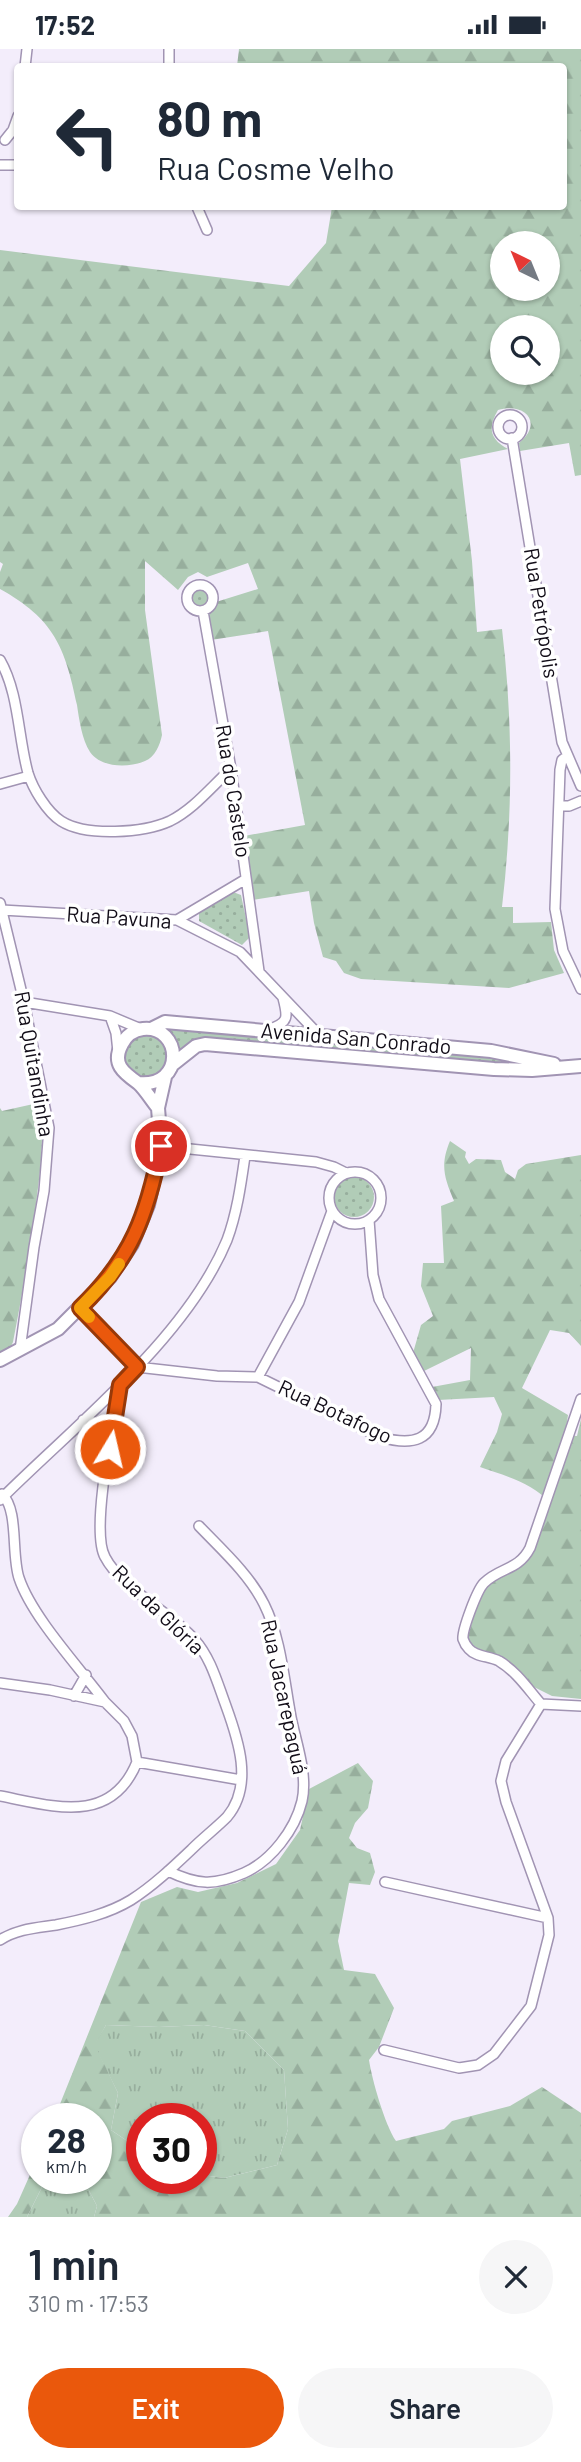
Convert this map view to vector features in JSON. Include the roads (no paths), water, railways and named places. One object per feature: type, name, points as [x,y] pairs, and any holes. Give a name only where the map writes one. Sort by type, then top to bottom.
[{"type":"street","points":[[3,143],[14,128]]},
{"type":"street","points":[[198,210],[207,230]]},
{"type":"street","name":"Rua Petrópolis","points":[[512,438],[562,742],[581,786]]},
{"type":"street","name":"Rua do Castelo","points":[[202,611],[231,769],[260,971]]},
{"type":"street","points":[[0,660],[9,679],[29,776],[48,809],[60,821],[77,829],[144,829],[169,821],[193,804],[231,769]]},
{"type":"street","points":[[566,756],[562,760],[560,770],[555,909],[563,951],[581,989]]},
{"type":"street","points":[[0,784],[29,776]]},
{"type":"street","points":[[559,806],[569,806],[581,801]]},
{"type":"street","points":[[177,920],[246,879]]},
{"type":"street","name":"Rua Pavuna","points":[[1,906],[177,920],[240,952],[319,1035]]},
{"type":"street","name":"Rua Quitandinha","points":[[1,906],[24,1002],[49,1128],[44,1191],[20,1350]]},
{"type":"street","points":[[265,1030],[279,1026],[285,1020],[287,1013],[282,997]]},
{"type":"street","points":[[0,1360],[58,1329],[110,1277],[132,1244],[148,1205],[161,1146],[158,1108],[165,1077],[172,1065],[172,1047],[160,1033],[110,1016],[24,1002]]},
{"type":"street","points":[[110,1016],[123,1072],[138,1083],[158,1108]]},
{"type":"street","name":"Avenida San Conrado","points":[[146,1029],[164,1022],[265,1030],[491,1051],[562,1066]]},
{"type":"street","points":[[118,1054],[126,1038],[146,1029]]},
{"type":"street","name":"Avenida San Conrado","points":[[172,1065],[196,1046],[205,1044],[494,1069],[533,1070],[581,1066]]},
{"type":"street","points":[[138,1083],[148,1084],[165,1077]]},
{"type":"street","points":[[161,1146],[316,1162],[346,1173],[363,1172],[377,1182],[382,1199],[380,1207],[369,1220],[351,1224],[332,1211],[329,1202],[332,1185],[346,1173]]},
{"type":"street","points":[[0,1796],[46,1804],[87,1807],[118,1794],[137,1762],[132,1735],[124,1721],[105,1702],[27,1597],[18,1577],[11,1512],[1,1496],[120,1385],[176,1320],[214,1266],[227,1238],[236,1210],[245,1156]]},
{"type":"street","points":[[258,1377],[299,1302],[332,1211]]},
{"type":"street","name":"Rua Botafogo","points":[[137,1367],[217,1376],[258,1377],[380,1437],[401,1443],[418,1440],[427,1433],[436,1417],[436,1404],[379,1299],[373,1275],[369,1220]]},
{"type":"street","points":[[80,1308],[137,1367]]},
{"type":"street","name":"Rua da Glória","points":[[0,1940],[25,1929],[82,1919],[131,1900],[168,1871],[228,1815],[235,1803],[241,1780],[239,1745],[206,1655],[184,1629],[118,1576],[104,1557],[99,1538],[120,1385]]},
{"type":"street","points":[[581,1399],[530,1548],[518,1564],[491,1577],[482,1585],[463,1639],[474,1653],[496,1660],[512,1670],[541,1704],[581,1706]]},
{"type":"street","points":[[83,1420],[104,1425],[113,1431]]},
{"type":"street","name":"Rua Jacarepaguá","points":[[168,1871],[183,1879],[206,1884],[230,1879],[255,1868],[284,1838],[302,1800],[300,1759],[274,1630],[264,1604],[253,1586],[200,1526]]},
{"type":"street","points":[[74,1696],[86,1675]]},
{"type":"street","points":[[0,1683],[105,1702]]},
{"type":"street","points":[[384,2050],[459,2069],[478,2065],[494,2054],[531,2006],[550,1934],[548,1918],[501,1781],[506,1761],[541,1704]]},
{"type":"street","points":[[137,1762],[241,1780]]},
{"type":"street","points":[[384,1882],[548,1918]]}]
